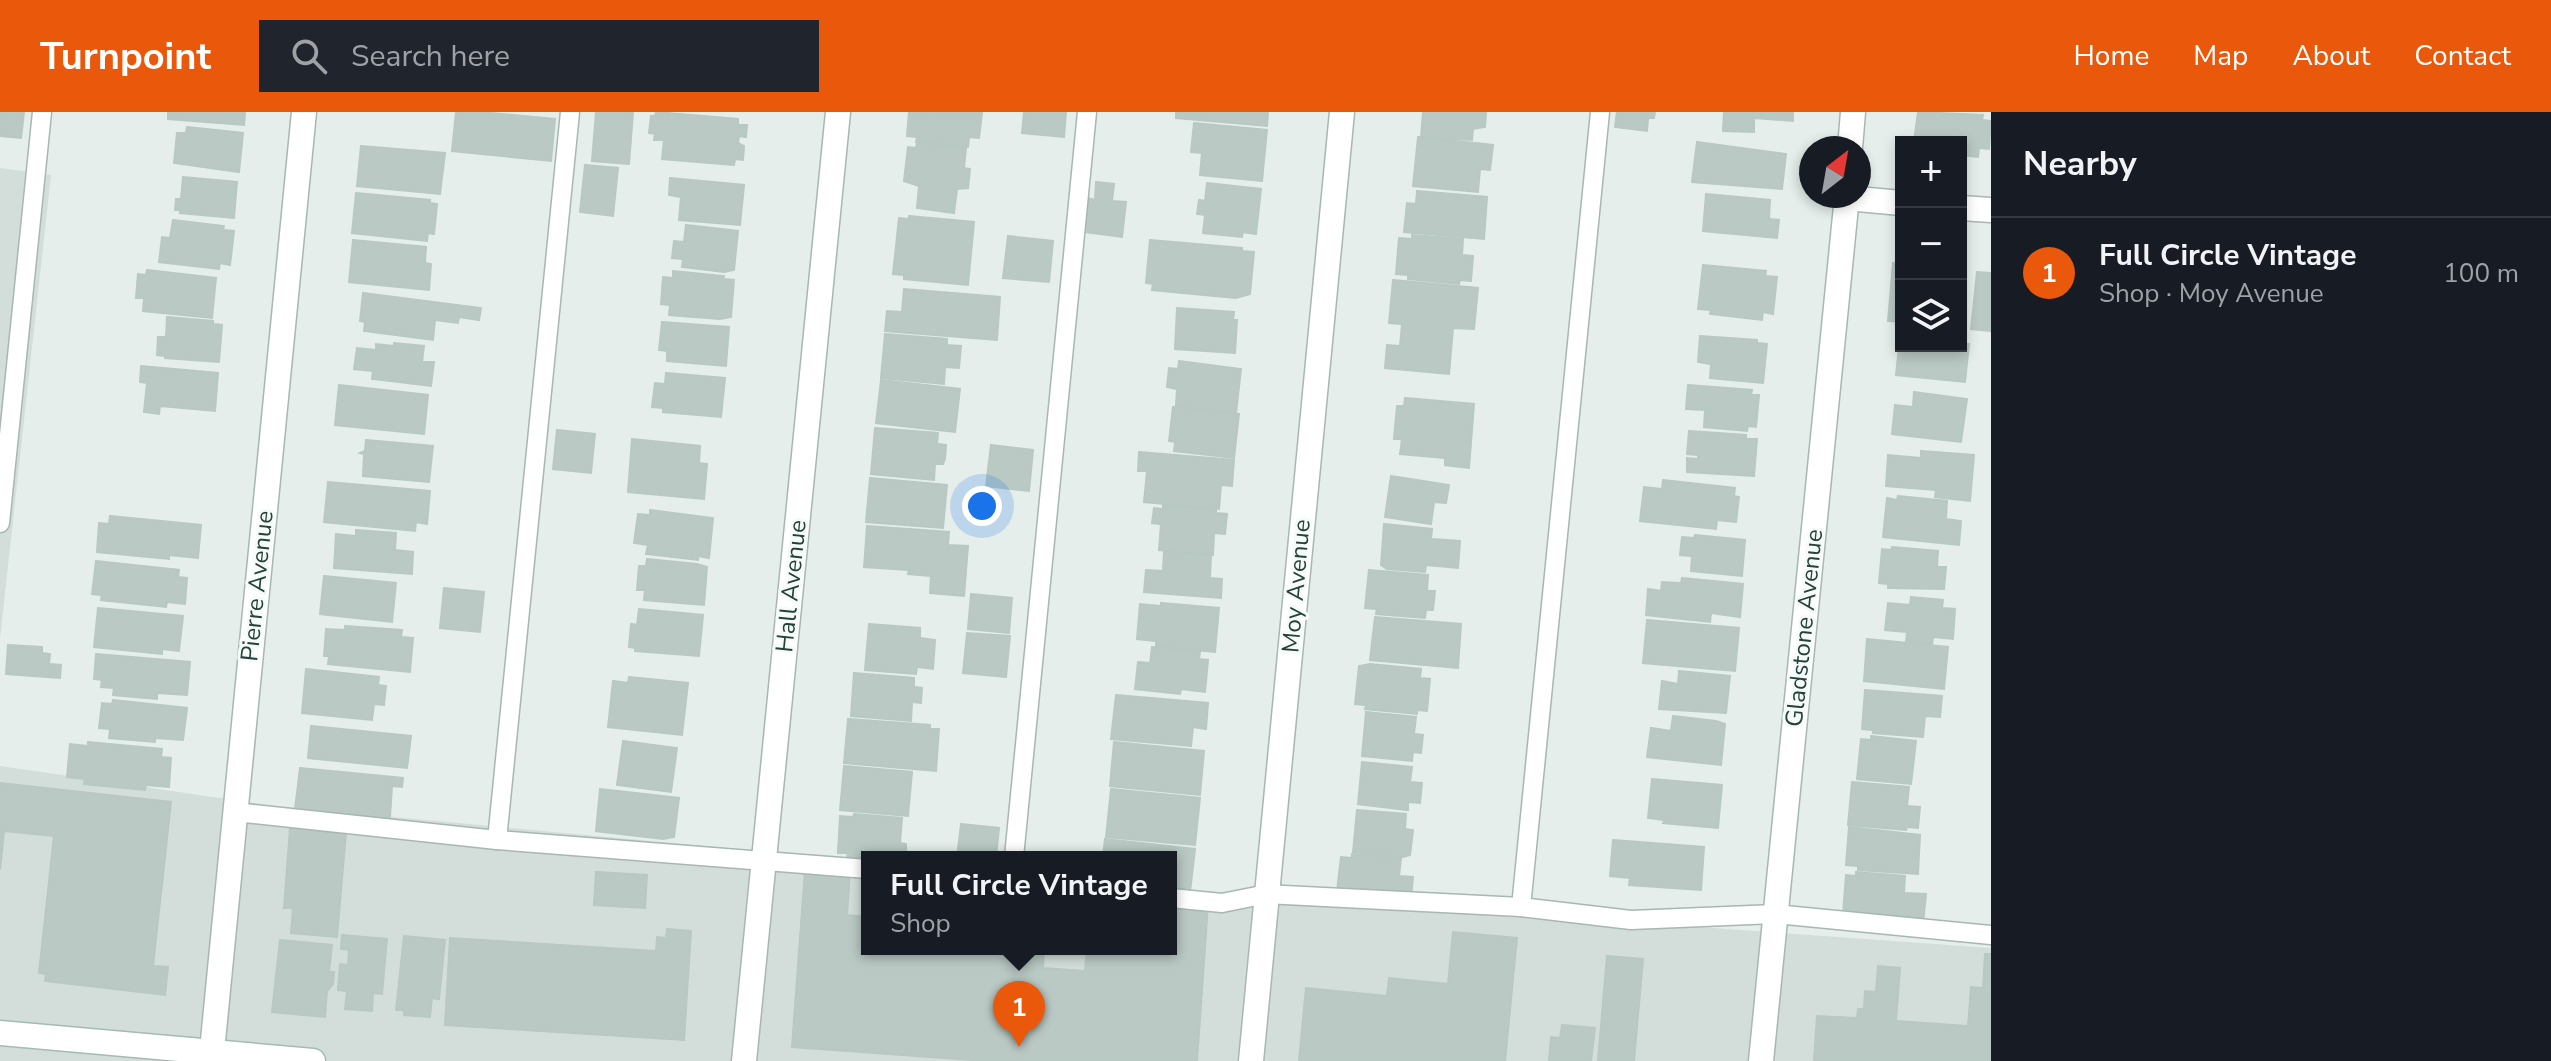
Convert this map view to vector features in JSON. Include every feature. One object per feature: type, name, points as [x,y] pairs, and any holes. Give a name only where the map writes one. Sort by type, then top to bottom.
[{"type":"street","name":"Pierre Avenue","points":[[212,1056],[304,112]]},
{"type":"street","name":"Hall Avenue","points":[[744,1061],[838,112]]},
{"type":"street","name":"Moy Avenue","points":[[1251,1061],[1342,112]]},
{"type":"street","points":[[1851,136],[1853,112]]},
{"type":"street","points":[[1871,200],[1895,202]]},
{"type":"street","name":"Gladstone Avenue","points":[[1761,1061],[1846,208]]},
{"type":"street","points":[[1967,208],[1991,210]]},
{"type":"street","points":[[0,1033],[212,1056],[313,1061]]},
{"type":"lane","points":[[0,523],[42,112]]},
{"type":"lane","points":[[497,840],[570,112]]},
{"type":"lane","points":[[1015,851],[1087,112]]},
{"type":"lane","points":[[1521,907],[1600,112]]},
{"type":"lane","points":[[235,812],[497,840],[861,868]]},
{"type":"lane","points":[[1177,899],[1222,903],[1267,894],[1521,907],[1631,920],[1775,914],[1991,935]]},
{"type":"shaded area","points":[[0,168],[51,175],[0,639]]},
{"type":"shaded area","points":[[0,766],[275,806],[861,860],[861,955],[1177,955],[1177,889],[1991,948],[1991,1061],[0,1061]]},
{"type":"building","points":[[0,112],[24,112],[21,138],[0,136]]},
{"type":"building","points":[[168,112],[245,112],[244,125],[168,119]]},
{"type":"building","points":[[456,112],[555,119],[551,161],[452,151]]},
{"type":"building","points":[[596,112],[633,112],[629,164],[592,161]]},
{"type":"building","points":[[656,112],[738,119],[738,125],[747,125],[746,137],[739,136],[738,143],[744,146],[743,160],[735,159],[734,165],[662,159],[664,140],[654,140],[655,134],[649,133],[651,116],[655,116]]},
{"type":"building","points":[[909,112],[982,113],[979,138],[969,137],[968,147],[916,142],[917,137],[907,136]]},
{"type":"building","points":[[1024,112],[1066,112],[1064,137],[1022,133]]},
{"type":"building","points":[[1176,112],[1268,112],[1267,126],[1176,118]]},
{"type":"building","points":[[1423,112],[1486,112],[1485,127],[1473,129],[1472,140],[1421,137]]},
{"type":"building","points":[[1617,112],[1655,112],[1654,118],[1648,118],[1647,131],[1615,127]]},
{"type":"building","points":[[1724,112],[1793,112],[1793,121],[1754,118],[1754,132],[1723,131]]},
{"type":"building","points":[[1918,112],[1983,115],[1982,120],[1991,121],[1989,149],[1979,148],[1978,157],[1967,156],[1967,136],[1915,136]]},
{"type":"building","points":[[1194,123],[1267,130],[1262,181],[1200,175],[1202,153],[1191,152]]},
{"type":"building","points":[[187,127],[243,133],[239,172],[174,163],[177,133],[186,133]]},
{"type":"building","points":[[1418,137],[1493,145],[1490,170],[1480,169],[1478,192],[1413,186]]},
{"type":"building","points":[[1697,142],[1786,154],[1782,189],[1692,182]]},
{"type":"building","points":[[917,143],[966,148],[964,168],[970,169],[968,188],[957,189],[954,213],[917,208],[919,186],[904,181],[908,147],[916,148]]},
{"type":"building","points":[[361,146],[445,153],[440,194],[357,186]]},
{"type":"building","points":[[585,165],[618,168],[613,216],[580,212]]},
{"type":"building","points":[[183,177],[237,182],[234,218],[175,210],[176,199],[181,199]]},
{"type":"building","points":[[670,178],[744,185],[740,225],[679,220],[681,197],[669,195]]},
{"type":"building","points":[[1096,182],[1114,184],[1112,201],[1126,202],[1122,237],[1084,232],[1088,198],[1095,200]]},
{"type":"building","points":[[1207,183],[1261,189],[1256,234],[1243,232],[1242,237],[1203,233],[1205,215],[1197,214],[1199,200],[1205,201]]},
{"type":"building","points":[[1417,191],[1487,197],[1484,239],[1404,232],[1407,203],[1416,204]]},
{"type":"building","points":[[356,193],[430,200],[430,203],[437,204],[434,234],[428,233],[427,241],[352,233]]},
{"type":"building","points":[[1706,194],[1770,200],[1769,219],[1779,220],[1777,238],[1703,231]]},
{"type":"building","points":[[909,216],[974,222],[968,285],[904,279],[904,275],[893,274],[899,218],[909,219]]},
{"type":"building","points":[[173,220],[224,226],[223,230],[234,231],[230,265],[220,263],[219,269],[159,262],[162,237],[170,238]]},
{"type":"building","points":[[686,225],[738,231],[734,270],[724,272],[682,267],[683,259],[672,258],[674,241],[684,242]]},
{"type":"building","points":[[1412,235],[1463,239],[1462,255],[1473,256],[1471,281],[1460,280],[1459,284],[1408,279],[1408,275],[1396,274],[1399,238],[1412,239]]},
{"type":"building","points":[[1008,236],[1053,241],[1049,282],[1003,278]]},
{"type":"building","points":[[353,240],[426,247],[425,263],[431,264],[429,290],[349,282]]},
{"type":"building","points":[[1150,240],[1242,248],[1242,251],[1254,252],[1250,294],[1236,298],[1152,290],[1153,284],[1146,283]]},
{"type":"building","points":[[1893,263],[1895,322],[1888,321]]},
{"type":"building","points":[[1703,265],[1766,271],[1765,276],[1777,277],[1773,314],[1763,312],[1762,320],[1710,314],[1711,310],[1698,309]]},
{"type":"building","points":[[147,270],[216,278],[212,318],[143,311],[144,298],[136,298],[138,274],[146,275]]},
{"type":"building","points":[[673,271],[724,276],[723,279],[734,280],[731,317],[669,315],[670,305],[661,304],[663,277],[673,278]]},
{"type":"building","points":[[1977,272],[1991,273],[1991,331],[1971,329]]},
{"type":"building","points":[[1393,280],[1478,288],[1474,329],[1453,328],[1449,374],[1385,368],[1387,345],[1400,346],[1402,324],[1389,323]]},
{"type":"building","points":[[904,289],[1000,297],[997,340],[885,331],[887,311],[902,312]]},
{"type":"building","points":[[363,293],[481,308],[479,320],[459,317],[458,323],[435,320],[433,340],[364,331],[365,322],[360,321]]},
{"type":"building","points":[[1177,308],[1234,312],[1233,320],[1237,320],[1235,353],[1175,349]]},
{"type":"building","points":[[167,317],[213,321],[213,324],[222,325],[219,362],[157,355],[158,337],[166,337]]},
{"type":"building","points":[[662,322],[729,327],[726,366],[667,361],[667,351],[659,350]]},
{"type":"building","points":[[885,334],[947,339],[947,345],[961,346],[959,368],[945,367],[944,384],[881,378]]},
{"type":"building","points":[[1700,336],[1757,340],[1757,343],[1767,344],[1763,383],[1710,378],[1711,364],[1698,362]]},
{"type":"building","points":[[394,343],[424,346],[422,362],[434,362],[431,386],[372,379],[373,371],[354,369],[357,348],[376,350],[376,344],[394,346]]},
{"type":"building","points":[[1969,344],[1965,382],[1896,375],[1898,352],[1967,352]]},
{"type":"building","points":[[1179,361],[1241,369],[1236,413],[1176,406],[1177,389],[1167,387],[1169,368],[1178,369]]},
{"type":"building","points":[[141,366],[218,373],[215,411],[160,406],[159,414],[144,412],[147,383],[140,382]]},
{"type":"building","points":[[666,373],[725,378],[721,417],[663,412],[663,408],[652,407],[655,383],[665,384]]},
{"type":"building","points":[[881,380],[960,389],[955,432],[876,423]]},
{"type":"building","points":[[339,385],[428,395],[424,434],[335,425]]},
{"type":"building","points":[[1688,385],[1752,390],[1751,395],[1759,395],[1756,427],[1748,426],[1747,431],[1704,427],[1705,410],[1686,409]]},
{"type":"building","points":[[1914,392],[1967,399],[1961,442],[1892,434],[1895,405],[1913,407]]},
{"type":"building","points":[[1405,398],[1474,404],[1469,468],[1445,465],[1445,458],[1400,454],[1402,439],[1394,439],[1397,406],[1404,406]]},
{"type":"building","points":[[1173,407],[1239,414],[1234,458],[1174,451],[1175,442],[1169,441]]},
{"type":"building","points":[[875,428],[938,433],[937,444],[946,445],[945,459],[943,464],[935,464],[934,480],[871,474]]},
{"type":"building","points":[[557,430],[595,434],[591,473],[553,469]]},
{"type":"building","points":[[1689,431],[1746,435],[1746,439],[1757,439],[1754,476],[1687,472],[1687,458],[1698,459],[1698,455],[1687,454]]},
{"type":"building","points":[[632,439],[700,446],[699,463],[707,464],[704,499],[628,492]]},
{"type":"building","points":[[366,440],[433,446],[429,482],[363,476],[364,454],[360,453],[365,451]]},
{"type":"building","points":[[991,445],[1033,450],[1029,491],[986,486]]},
{"type":"building","points":[[1921,451],[1974,455],[1970,501],[1935,497],[1936,490],[1886,486],[1888,455],[1921,458]]},
{"type":"building","points":[[1139,452],[1234,460],[1232,486],[1221,485],[1219,509],[1144,502],[1147,471],[1138,471]]},
{"type":"building","points":[[1391,476],[1449,485],[1446,503],[1434,502],[1431,524],[1385,517]]},
{"type":"building","points":[[870,478],[947,485],[943,528],[866,522]]},
{"type":"building","points":[[1663,480],[1735,488],[1734,496],[1739,497],[1736,522],[1717,520],[1716,529],[1640,521],[1644,487],[1662,489]]},
{"type":"building","points":[[328,482],[430,491],[427,524],[416,522],[415,531],[324,522]]},
{"type":"building","points":[[1898,496],[1947,501],[1946,519],[1961,521],[1959,545],[1883,537],[1887,498],[1897,500]]},
{"type":"building","points":[[1163,505],[1216,510],[1216,513],[1227,514],[1225,534],[1214,533],[1213,555],[1159,550],[1161,524],[1152,523],[1154,508],[1163,509]]},
{"type":"building","points":[[650,510],[713,518],[709,558],[698,556],[698,560],[646,554],[648,545],[634,543],[638,514],[650,515]]},
{"type":"building","points":[[110,516],[201,525],[198,558],[169,555],[169,559],[97,552],[99,523],[109,524]]},
{"type":"building","points":[[1384,524],[1432,529],[1431,539],[1460,541],[1458,568],[1426,565],[1425,572],[1387,569],[1381,565]]},
{"type":"building","points":[[867,526],[949,532],[948,545],[968,546],[964,596],[930,593],[931,576],[908,574],[909,570],[864,567]]},
{"type":"building","points":[[356,530],[396,533],[395,550],[413,552],[412,574],[334,568],[336,534],[356,536]]},
{"type":"building","points":[[1695,535],[1745,540],[1742,576],[1691,571],[1692,556],[1680,555],[1682,537],[1694,538]]},
{"type":"building","points":[[1892,547],[1938,551],[1937,567],[1946,567],[1944,589],[1888,588],[1888,584],[1879,583],[1882,549],[1891,550]]},
{"type":"building","points":[[1164,552],[1211,555],[1210,578],[1222,579],[1221,598],[1144,592],[1146,570],[1163,571]]},
{"type":"building","points":[[647,559],[707,567],[704,605],[644,600],[645,590],[637,590],[639,566],[646,566]]},
{"type":"building","points":[[96,561],[179,570],[178,577],[187,578],[185,604],[167,602],[166,607],[101,600],[102,595],[92,594]]},
{"type":"building","points":[[1369,570],[1428,575],[1427,591],[1435,591],[1433,610],[1426,610],[1425,618],[1376,614],[1377,609],[1365,608]]},
{"type":"building","points":[[324,576],[396,583],[392,622],[320,614]]},
{"type":"building","points":[[1682,578],[1743,584],[1740,617],[1711,613],[1710,622],[1646,615],[1648,589],[1661,591],[1662,582],[1681,583]]},
{"type":"building","points":[[444,588],[484,592],[480,632],[440,628]]},
{"type":"building","points":[[971,594],[1012,598],[1009,633],[968,629]]},
{"type":"building","points":[[1911,597],[1943,600],[1942,608],[1955,609],[1953,639],[1933,637],[1932,645],[1906,642],[1907,632],[1885,630],[1888,603],[1910,605]]},
{"type":"building","points":[[1161,603],[1219,608],[1215,652],[1156,646],[1156,641],[1137,639],[1140,604],[1161,606]]},
{"type":"building","points":[[98,608],[183,616],[179,651],[162,649],[162,654],[94,647]]},
{"type":"building","points":[[639,609],[703,615],[699,656],[635,651],[635,648],[629,647],[631,624],[637,625]]},
{"type":"building","points":[[1375,617],[1461,624],[1458,668],[1370,660]]},
{"type":"building","points":[[1647,620],[1739,628],[1735,671],[1643,663]]},
{"type":"building","points":[[869,624],[920,628],[920,638],[935,640],[933,669],[917,667],[916,674],[865,670]]},
{"type":"building","points":[[345,626],[402,630],[401,637],[413,638],[410,672],[328,664],[329,656],[324,656],[326,629],[345,630]]},
{"type":"building","points":[[967,633],[1010,636],[1006,677],[963,673]]},
{"type":"building","points":[[1867,639],[1948,647],[1944,689],[1864,681]]},
{"type":"building","points":[[8,645],[42,647],[42,653],[50,654],[49,664],[61,665],[60,678],[6,674]]},
{"type":"building","points":[[1152,647],[1200,652],[1199,659],[1208,660],[1205,692],[1181,689],[1180,694],[1135,689],[1138,662],[1150,663]]},
{"type":"building","points":[[96,654],[190,662],[187,695],[157,693],[157,699],[113,695],[114,688],[101,687],[102,680],[94,679]]},
{"type":"building","points":[[1370,664],[1421,669],[1420,678],[1430,679],[1427,711],[1417,710],[1417,714],[1365,709],[1366,705],[1355,704],[1359,666]]},
{"type":"building","points":[[306,669],[379,677],[378,685],[386,686],[384,705],[374,704],[372,720],[302,713]]},
{"type":"building","points":[[1679,671],[1730,676],[1726,713],[1659,709],[1662,681],[1678,684]]},
{"type":"building","points":[[854,673],[914,678],[914,687],[922,688],[921,703],[912,702],[911,721],[851,716]]},
{"type":"building","points":[[629,677],[688,683],[682,735],[608,727],[613,681],[628,683]]},
{"type":"building","points":[[1865,690],[1942,696],[1940,717],[1925,716],[1923,737],[1873,733],[1873,730],[1862,729]]},
{"type":"building","points":[[1116,695],[1208,703],[1206,729],[1193,727],[1191,746],[1111,739]]},
{"type":"building","points":[[113,700],[187,708],[183,740],[155,738],[155,742],[109,738],[110,729],[99,728],[102,703],[112,704]]},
{"type":"building","points":[[1366,712],[1416,717],[1414,734],[1423,735],[1421,753],[1413,752],[1412,761],[1362,756]]},
{"type":"building","points":[[1673,716],[1725,724],[1721,765],[1647,757],[1651,728],[1671,731]]},
{"type":"building","points":[[848,719],[930,725],[930,729],[939,729],[936,771],[844,763]]},
{"type":"building","points":[[311,726],[411,736],[407,768],[308,758]]},
{"type":"building","points":[[1871,736],[1916,741],[1911,784],[1857,779],[1861,739],[1871,740]]},
{"type":"building","points":[[623,741],[677,748],[671,792],[617,785]]},
{"type":"building","points":[[88,742],[162,749],[161,757],[171,758],[169,787],[146,785],[145,790],[84,784],[85,779],[67,777],[70,744],[88,746]]},
{"type":"building","points":[[1114,742],[1204,751],[1200,795],[1110,786]]},
{"type":"building","points":[[1362,762],[1412,767],[1410,782],[1422,783],[1420,803],[1408,802],[1408,810],[1358,804]]},
{"type":"building","points":[[844,766],[912,772],[908,816],[840,810]]},
{"type":"building","points":[[300,768],[403,778],[402,787],[392,786],[390,817],[295,809]]},
{"type":"building","points":[[1652,779],[1722,785],[1718,828],[1663,823],[1664,820],[1648,818]]},
{"type":"building","points":[[1852,782],[1909,787],[1907,806],[1920,807],[1918,828],[1907,827],[1906,830],[1848,825]]},
{"type":"building","points":[[0,783],[171,802],[153,966],[168,967],[165,995],[45,981],[46,974],[39,973],[54,836],[4,831],[0,870]]},
{"type":"building","points":[[600,789],[679,798],[674,837],[663,839],[596,831]]},
{"type":"building","points":[[1111,789],[1200,798],[1195,845],[1106,837]]},
{"type":"building","points":[[1357,810],[1406,814],[1405,829],[1413,830],[1410,855],[1353,852]]},
{"type":"building","points":[[854,814],[902,818],[900,843],[906,844],[906,851],[861,851],[861,858],[838,853],[840,816],[853,817]]},
{"type":"building","points":[[961,824],[999,828],[997,851],[958,851]]},
{"type":"building","points":[[1849,827],[1920,835],[1918,874],[1858,870],[1858,866],[1846,865]]},
{"type":"building","points":[[290,828],[346,833],[337,937],[291,933],[293,908],[284,908]]},
{"type":"building","points":[[1105,839],[1195,849],[1190,892],[1177,891],[1177,851],[1104,851]]},
{"type":"building","points":[[1613,840],[1704,847],[1701,890],[1629,885],[1630,878],[1610,876]]},
{"type":"building","points":[[1352,854],[1401,858],[1399,876],[1413,877],[1411,898],[1337,891],[1341,857],[1352,858]]},
{"type":"building","points":[[805,870],[850,873],[847,915],[861,916],[861,955],[1044,955],[1043,968],[1085,971],[1086,955],[1177,955],[1177,902],[1208,904],[1197,1061],[985,1061],[792,1047]]},
{"type":"building","points":[[596,872],[647,875],[645,908],[594,905]]},
{"type":"building","points":[[1856,872],[1905,876],[1904,893],[1926,894],[1923,924],[1843,914],[1846,875],[1856,876]]},
{"type":"building","points":[[667,929],[691,931],[684,1040],[445,1025],[450,938],[656,951],[657,937],[666,938]]},
{"type":"building","points":[[1453,932],[1517,938],[1505,1061],[1299,1061],[1306,988],[1387,996],[1389,978],[1448,984]]},
{"type":"building","points":[[342,935],[387,939],[382,994],[373,993],[372,1011],[345,1009],[347,991],[338,990],[340,964],[348,965],[349,950],[341,949]]},
{"type":"building","points":[[404,936],[445,940],[439,999],[432,998],[430,1017],[404,1015],[404,1010],[396,1010]]},
{"type":"building","points":[[280,940],[332,945],[329,972],[334,972],[333,984],[327,991],[325,1017],[272,1012]]},
{"type":"building","points":[[1985,954],[1991,954],[1991,1061],[1814,1061],[1817,1016],[1857,1018],[1858,1009],[1864,1009],[1865,991],[1876,992],[1878,966],[1900,968],[1896,1021],[1968,1026],[1971,987],[1983,988]]},
{"type":"building","points":[[1607,956],[1643,959],[1634,1061],[1598,1061]]},
{"type":"building","points":[[1562,1025],[1595,1028],[1591,1061],[1549,1061],[1551,1037],[1560,1038]]},
{"type":"place","name":"Full Circle Vintage","points":[[1019,1047]]}]
